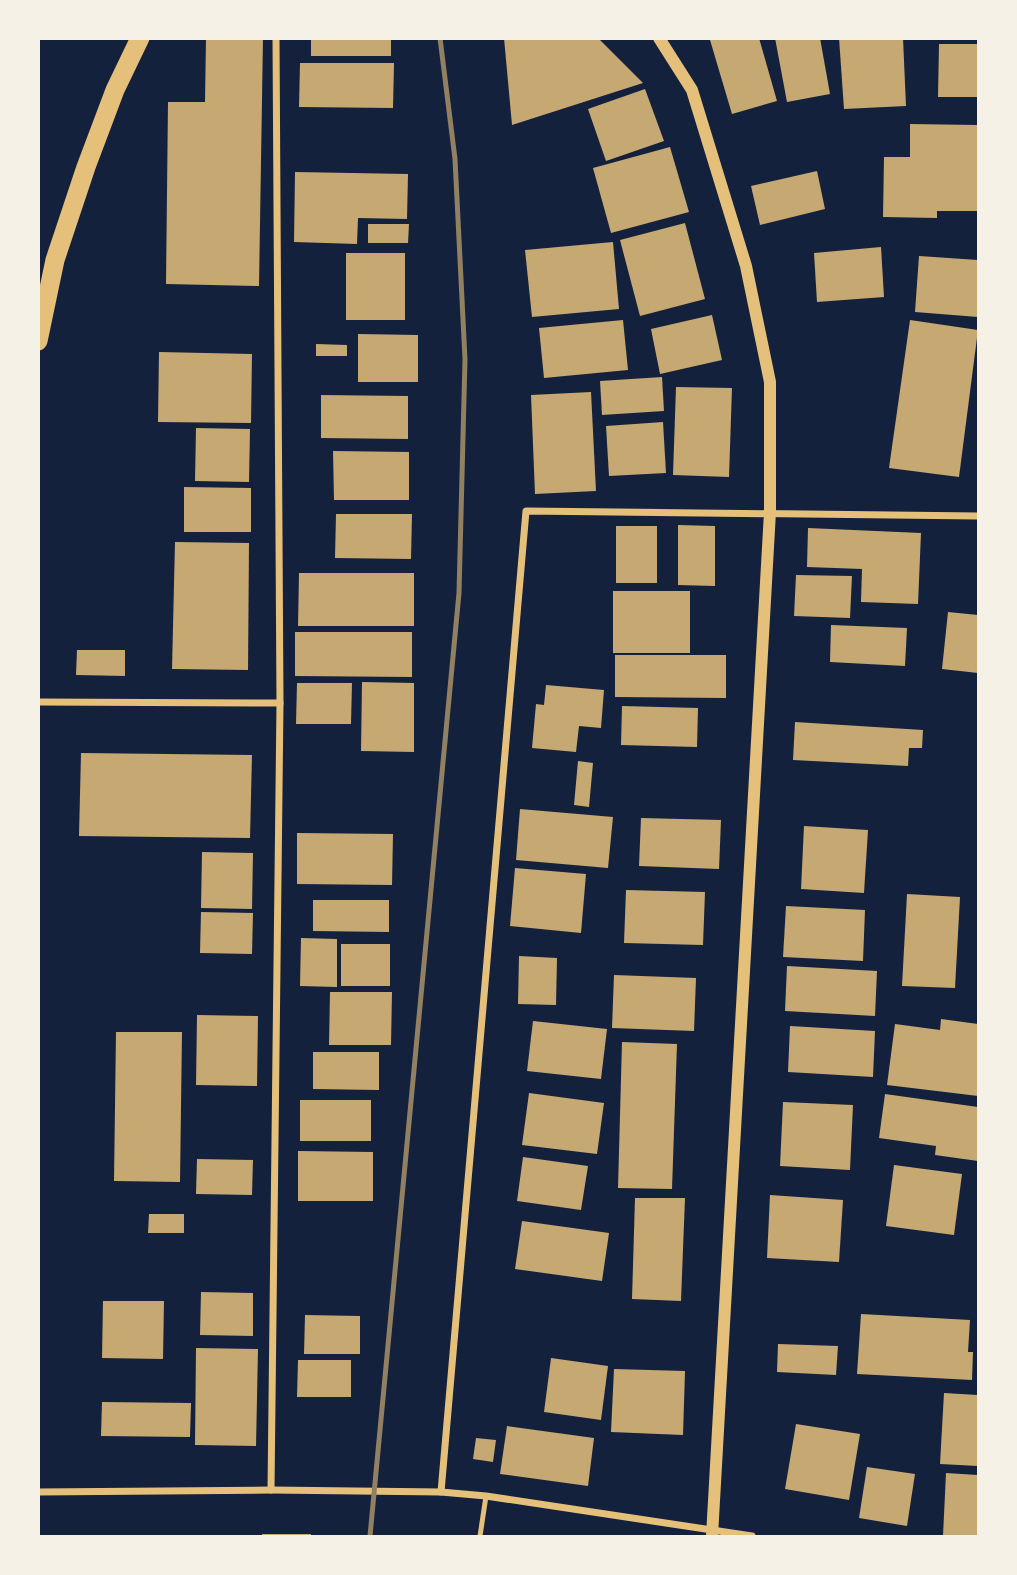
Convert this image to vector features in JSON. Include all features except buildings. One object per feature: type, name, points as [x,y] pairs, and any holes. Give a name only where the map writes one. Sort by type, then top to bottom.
[{"type":"highway","points":[[38,341],[55,260],[86,167],[115,90],[140,38]]},
{"type":"street","points":[[271,1490],[280,703],[276,38]]},
{"type":"street","points":[[659,38],[692,90],[746,267],[770,382],[770,512],[712,1533]]},
{"type":"street","points":[[441,1492],[526,511],[978,516]]},
{"type":"street","points":[[38,702],[280,703]]},
{"type":"street","points":[[38,1492],[441,1492],[486,1496],[712,1533],[752,1536]]},
{"type":"lane","points":[[480,1536],[486,1496]]},
{"type":"railway","points":[[370,1536],[459,593],[465,359],[455,159],[440,38]]}]
